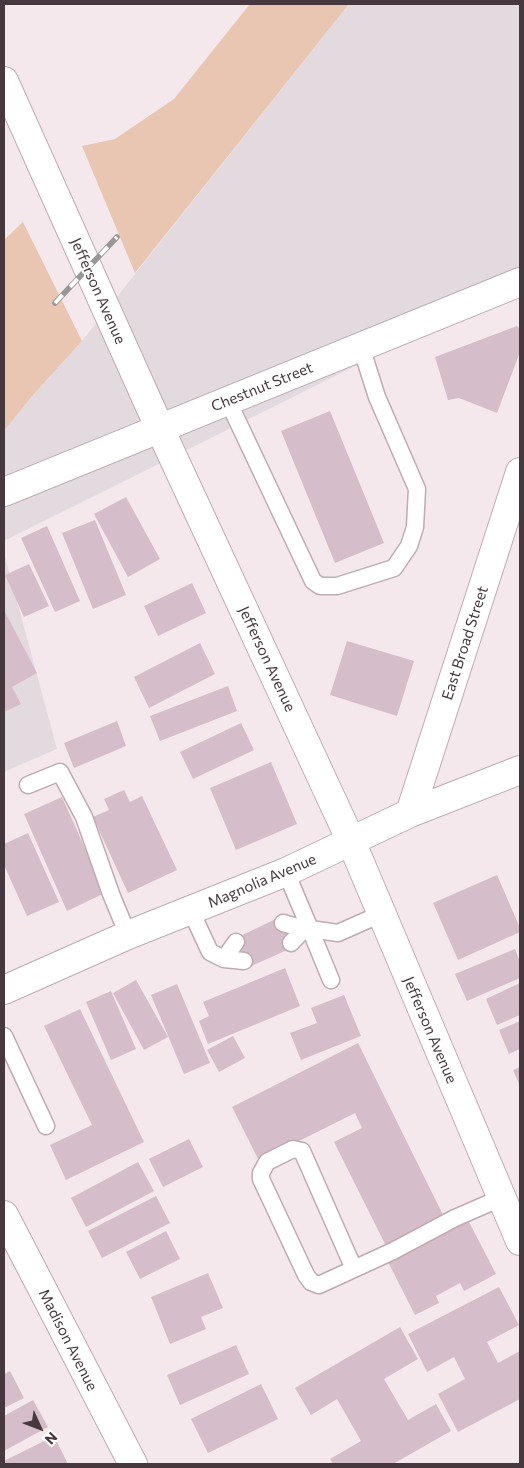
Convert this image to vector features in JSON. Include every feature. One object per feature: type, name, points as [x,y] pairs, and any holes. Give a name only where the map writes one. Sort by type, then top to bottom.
[{"type":"street","name":"Jefferson Avenue","points":[[6,90],[351,841],[520,1241]]},
{"type":"street","name":"Chestnut Street","points":[[4,492],[520,282]]},
{"type":"street","name":"East Broad Street","points":[[410,813],[520,472]]},
{"type":"street","name":"Magnolia Avenue","points":[[4,990],[128,935],[286,872],[410,813],[520,770]]},
{"type":"street","name":"Madison Avenue","points":[[4,1215],[133,1464]]},
{"type":"lane","points":[[228,401],[313,581],[320,586],[337,586],[394,568],[409,546],[415,528],[417,488],[378,396],[361,347]]},
{"type":"lane","points":[[28,784],[60,772],[84,817],[111,894],[128,935]]},
{"type":"lane","points":[[286,872],[307,929],[331,980]]},
{"type":"lane","points":[[191,911],[210,952],[224,959],[244,961]]},
{"type":"lane","points":[[283,923],[307,929],[338,933],[381,914]]},
{"type":"lane","points":[[290,943],[307,929]]},
{"type":"lane","points":[[224,959],[236,942]]},
{"type":"lane","points":[[6,1047],[46,1126]]},
{"type":"lane","points":[[354,1269],[302,1150],[293,1149],[267,1162],[261,1173],[262,1179],[306,1275],[311,1282],[319,1285],[354,1269],[393,1251],[455,1218],[502,1198]]},
{"type":"shaded area","points":[[250,4],[349,4],[135,273],[82,146],[115,139],[174,99]]},
{"type":"shaded area","points":[[349,4],[520,4],[520,284],[4,541],[4,431],[33,395],[82,341]]},
{"type":"shaded area","points":[[23,222],[82,341],[33,395],[4,431],[4,240]]},
{"type":"shaded area","points":[[4,553],[57,749],[4,772]]},
{"type":"building","points":[[517,326],[520,329],[520,352],[497,413],[459,398],[448,400],[435,357]]},
{"type":"building","points":[[330,411],[384,543],[335,563],[281,431]]},
{"type":"building","points":[[126,497],[160,559],[128,577],[94,514]]},
{"type":"building","points":[[95,520],[126,595],[93,609],[62,533]]},
{"type":"building","points":[[47,526],[80,601],[55,612],[21,538]]},
{"type":"building","points":[[29,564],[49,606],[24,617],[5,575]]},
{"type":"building","points":[[192,583],[206,613],[158,636],[144,606]]},
{"type":"building","points":[[4,610],[37,673],[12,687],[21,704],[4,712]]},
{"type":"building","points":[[347,641],[414,661],[397,716],[330,695]]},
{"type":"building","points":[[200,643],[215,674],[149,708],[134,677]]},
{"type":"building","points":[[228,686],[237,711],[160,741],[150,716]]},
{"type":"building","points":[[117,721],[126,746],[74,768],[64,743]]},
{"type":"building","points":[[241,723],[254,750],[193,779],[180,752]]},
{"type":"building","points":[[271,762],[297,824],[236,850],[210,788]]},
{"type":"building","points":[[124,790],[130,802],[142,796],[177,870],[128,893],[93,817],[109,810],[104,799]]},
{"type":"building","points":[[62,797],[105,893],[67,911],[24,814]]},
{"type":"building","points":[[28,833],[59,902],[27,916],[4,865],[4,844]]},
{"type":"building","points":[[497,875],[520,932],[458,960],[433,903]]},
{"type":"building","points":[[280,917],[294,947],[249,967],[236,938]]},
{"type":"building","points":[[515,949],[520,962],[520,978],[467,1001],[455,974]]},
{"type":"building","points":[[285,968],[300,1006],[208,1044],[199,1021],[209,1016],[203,1002]]},
{"type":"building","points":[[136,980],[168,1037],[144,1050],[113,993]]},
{"type":"building","points":[[520,983],[520,1015],[497,1025],[486,999]]},
{"type":"building","points":[[177,984],[210,1063],[184,1074],[151,995]]},
{"type":"building","points":[[111,991],[136,1049],[111,1060],[86,1002]]},
{"type":"building","points":[[344,995],[361,1036],[301,1060],[290,1033],[317,1023],[311,1008]]},
{"type":"building","points":[[80,1009],[144,1142],[66,1180],[50,1145],[92,1125],[44,1026]]},
{"type":"building","points":[[520,1021],[520,1049],[509,1054],[499,1030]]},
{"type":"building","points":[[233,1036],[245,1058],[219,1072],[207,1050]]},
{"type":"building","points":[[358,1043],[446,1221],[388,1250],[334,1142],[362,1128],[355,1113],[259,1161],[232,1107]]},
{"type":"building","points":[[520,1067],[520,1086],[513,1070]]},
{"type":"building","points":[[189,1139],[203,1167],[163,1187],[149,1159]]},
{"type":"building","points":[[138,1162],[154,1191],[86,1227],[71,1198]]},
{"type":"building","points":[[156,1196],[170,1223],[102,1258],[88,1231]]},
{"type":"building","points":[[468,1220],[496,1274],[464,1291],[460,1283],[436,1296],[439,1303],[415,1315],[388,1262]]},
{"type":"building","points":[[166,1231],[180,1259],[140,1279],[126,1252]]},
{"type":"building","points":[[208,1273],[223,1308],[201,1317],[206,1329],[170,1344],[151,1297]]},
{"type":"building","points":[[499,1287],[519,1325],[487,1342],[498,1363],[520,1351],[520,1399],[458,1432],[438,1394],[465,1379],[454,1357],[427,1372],[408,1334]]},
{"type":"building","points":[[400,1327],[418,1359],[384,1379],[408,1420],[436,1404],[451,1431],[393,1464],[333,1464],[330,1459],[361,1441],[337,1399],[311,1415],[295,1388]]},
{"type":"building","points":[[236,1345],[249,1374],[180,1405],[167,1375]]},
{"type":"building","points":[[10,1371],[24,1398],[4,1408],[4,1374]]},
{"type":"building","points":[[261,1384],[278,1419],[208,1453],[191,1419]]},
{"type":"building","points":[[33,1400],[48,1427],[4,1451],[4,1416]]},
{"type":"building","points":[[54,1436],[68,1464],[4,1464],[4,1461]]},
{"type":"railway","points":[[55,303],[117,237]]}]
